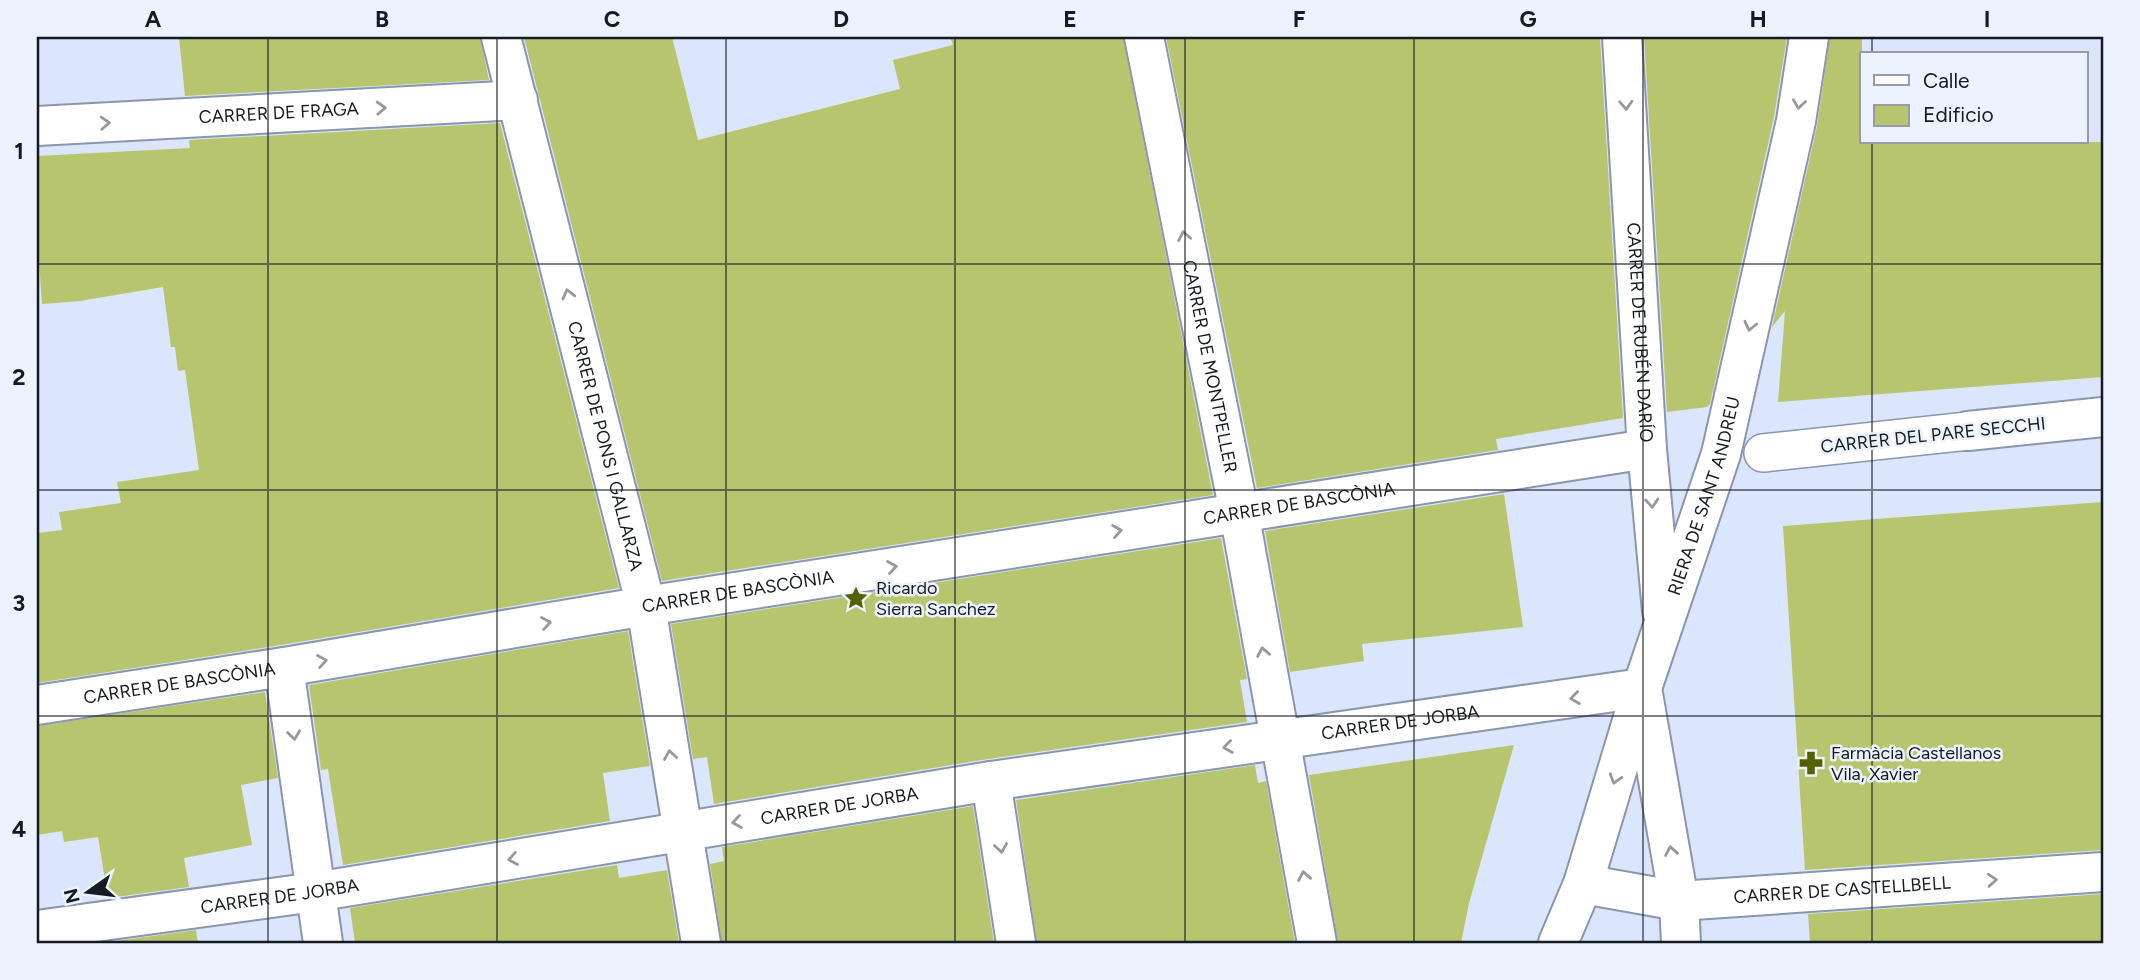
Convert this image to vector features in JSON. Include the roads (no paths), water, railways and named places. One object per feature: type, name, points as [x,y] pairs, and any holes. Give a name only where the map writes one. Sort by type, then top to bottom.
[{"type":"street","name":"CARRER DE PONS I GALLARZA","points":[[501,37],[646,606],[701,943]]},
{"type":"street","name":"CARRER DE MONTPELLER","points":[[1144,37],[1239,512],[1317,943]]},
{"type":"street","name":"CARRER DE RUBÉN DARÍO","points":[[1622,37],[1647,449],[1663,626]]},
{"type":"street","name":"RIERA DE SANT ANDREU","points":[[1558,943],[1583,884],[1642,688],[1721,454],[1796,121],[1808,37]]},
{"type":"street","name":"CARRER DE FRAGA","points":[[37,126],[518,100]]},
{"type":"street","name":"CARRER DEL PARE SECCHI","points":[[1763,453],[2103,417]]},
{"type":"street","name":"CARRER DE BASCÒNIA","points":[[37,705],[284,667],[646,606],[1647,449]]},
{"type":"street","points":[[284,667],[323,943]]},
{"type":"street","name":"CARRER DE JORBA","points":[[37,930],[80,933],[683,830],[991,781],[1642,688]]},
{"type":"street","points":[[1642,688],[1679,901],[1681,943]]},
{"type":"street","points":[[991,781],[1016,943]]},
{"type":"street","name":"CARRER DE CASTELLBELL","points":[[1583,884],[1679,901],[2103,872]]},
{"type":"place","name":"Ricardo Sierra Sanchez","points":[[856,598]]},
{"type":"place","name":"Farmàcia Castellanos Vila, Xavier","points":[[1811,763]]}]
